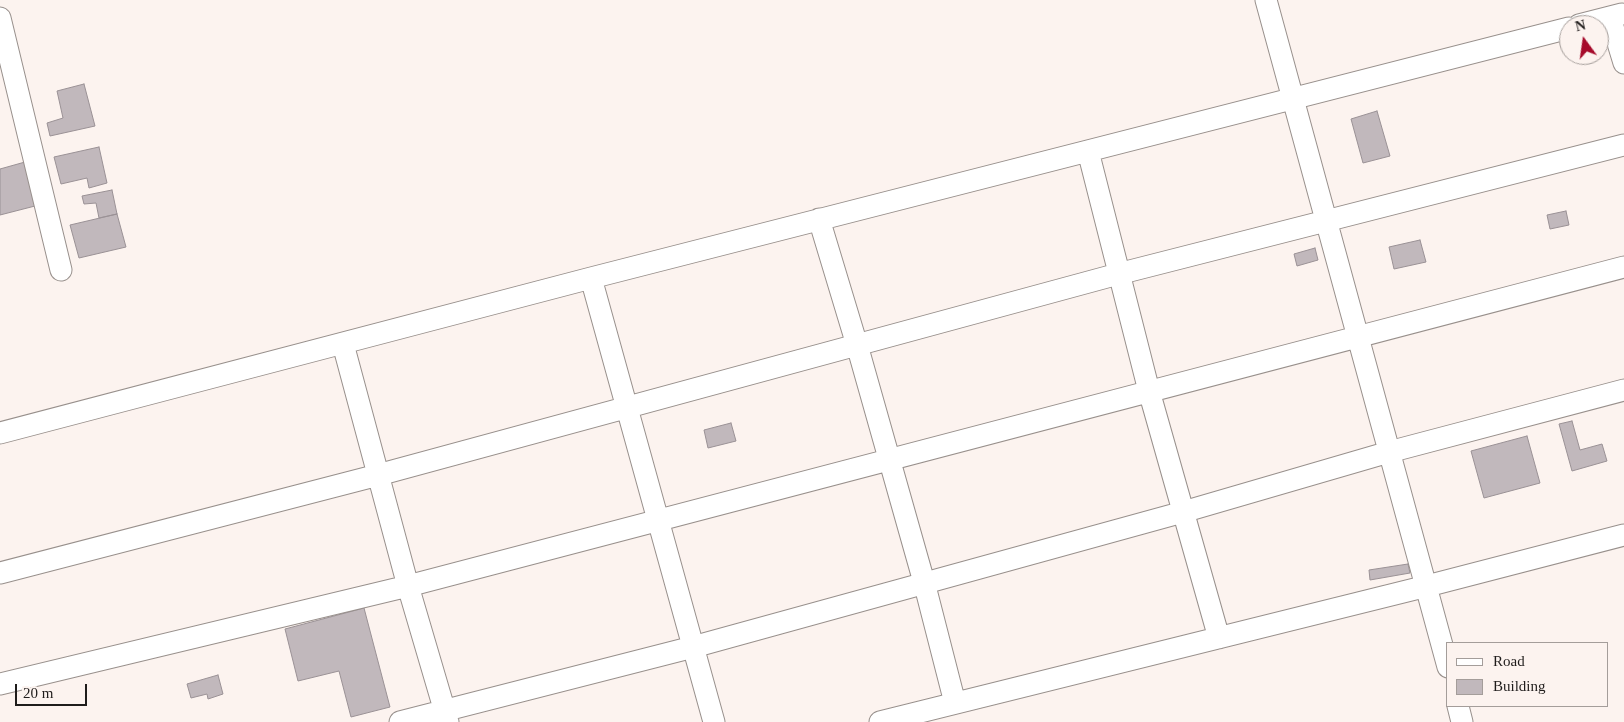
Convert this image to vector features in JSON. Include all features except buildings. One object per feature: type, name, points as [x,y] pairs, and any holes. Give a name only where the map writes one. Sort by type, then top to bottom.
[{"type":"street","points":[[1266,0],[1446,659]]},
{"type":"street","points":[[1617,16],[1624,63]]},
{"type":"street","points":[[0,18],[61,270]]},
{"type":"street","points":[[0,433],[818,219],[1559,30]]},
{"type":"street","points":[[0,573],[378,475],[1118,274],[1624,145]]},
{"type":"street","points":[[1088,151],[1118,274],[1219,638]]},
{"type":"street","points":[[818,219],[890,460],[955,703]]},
{"type":"street","points":[[0,684],[408,586],[1624,267]]},
{"type":"street","points":[[591,278],[714,722]]},
{"type":"street","points":[[343,344],[408,586],[446,716]]},
{"type":"street","points":[[400,722],[446,716],[924,582],[1183,512],[1389,452],[1624,390]]},
{"type":"street","points":[[880,722],[1624,535]]},
{"type":"street","points":[[1458,707],[1462,722]]}]
